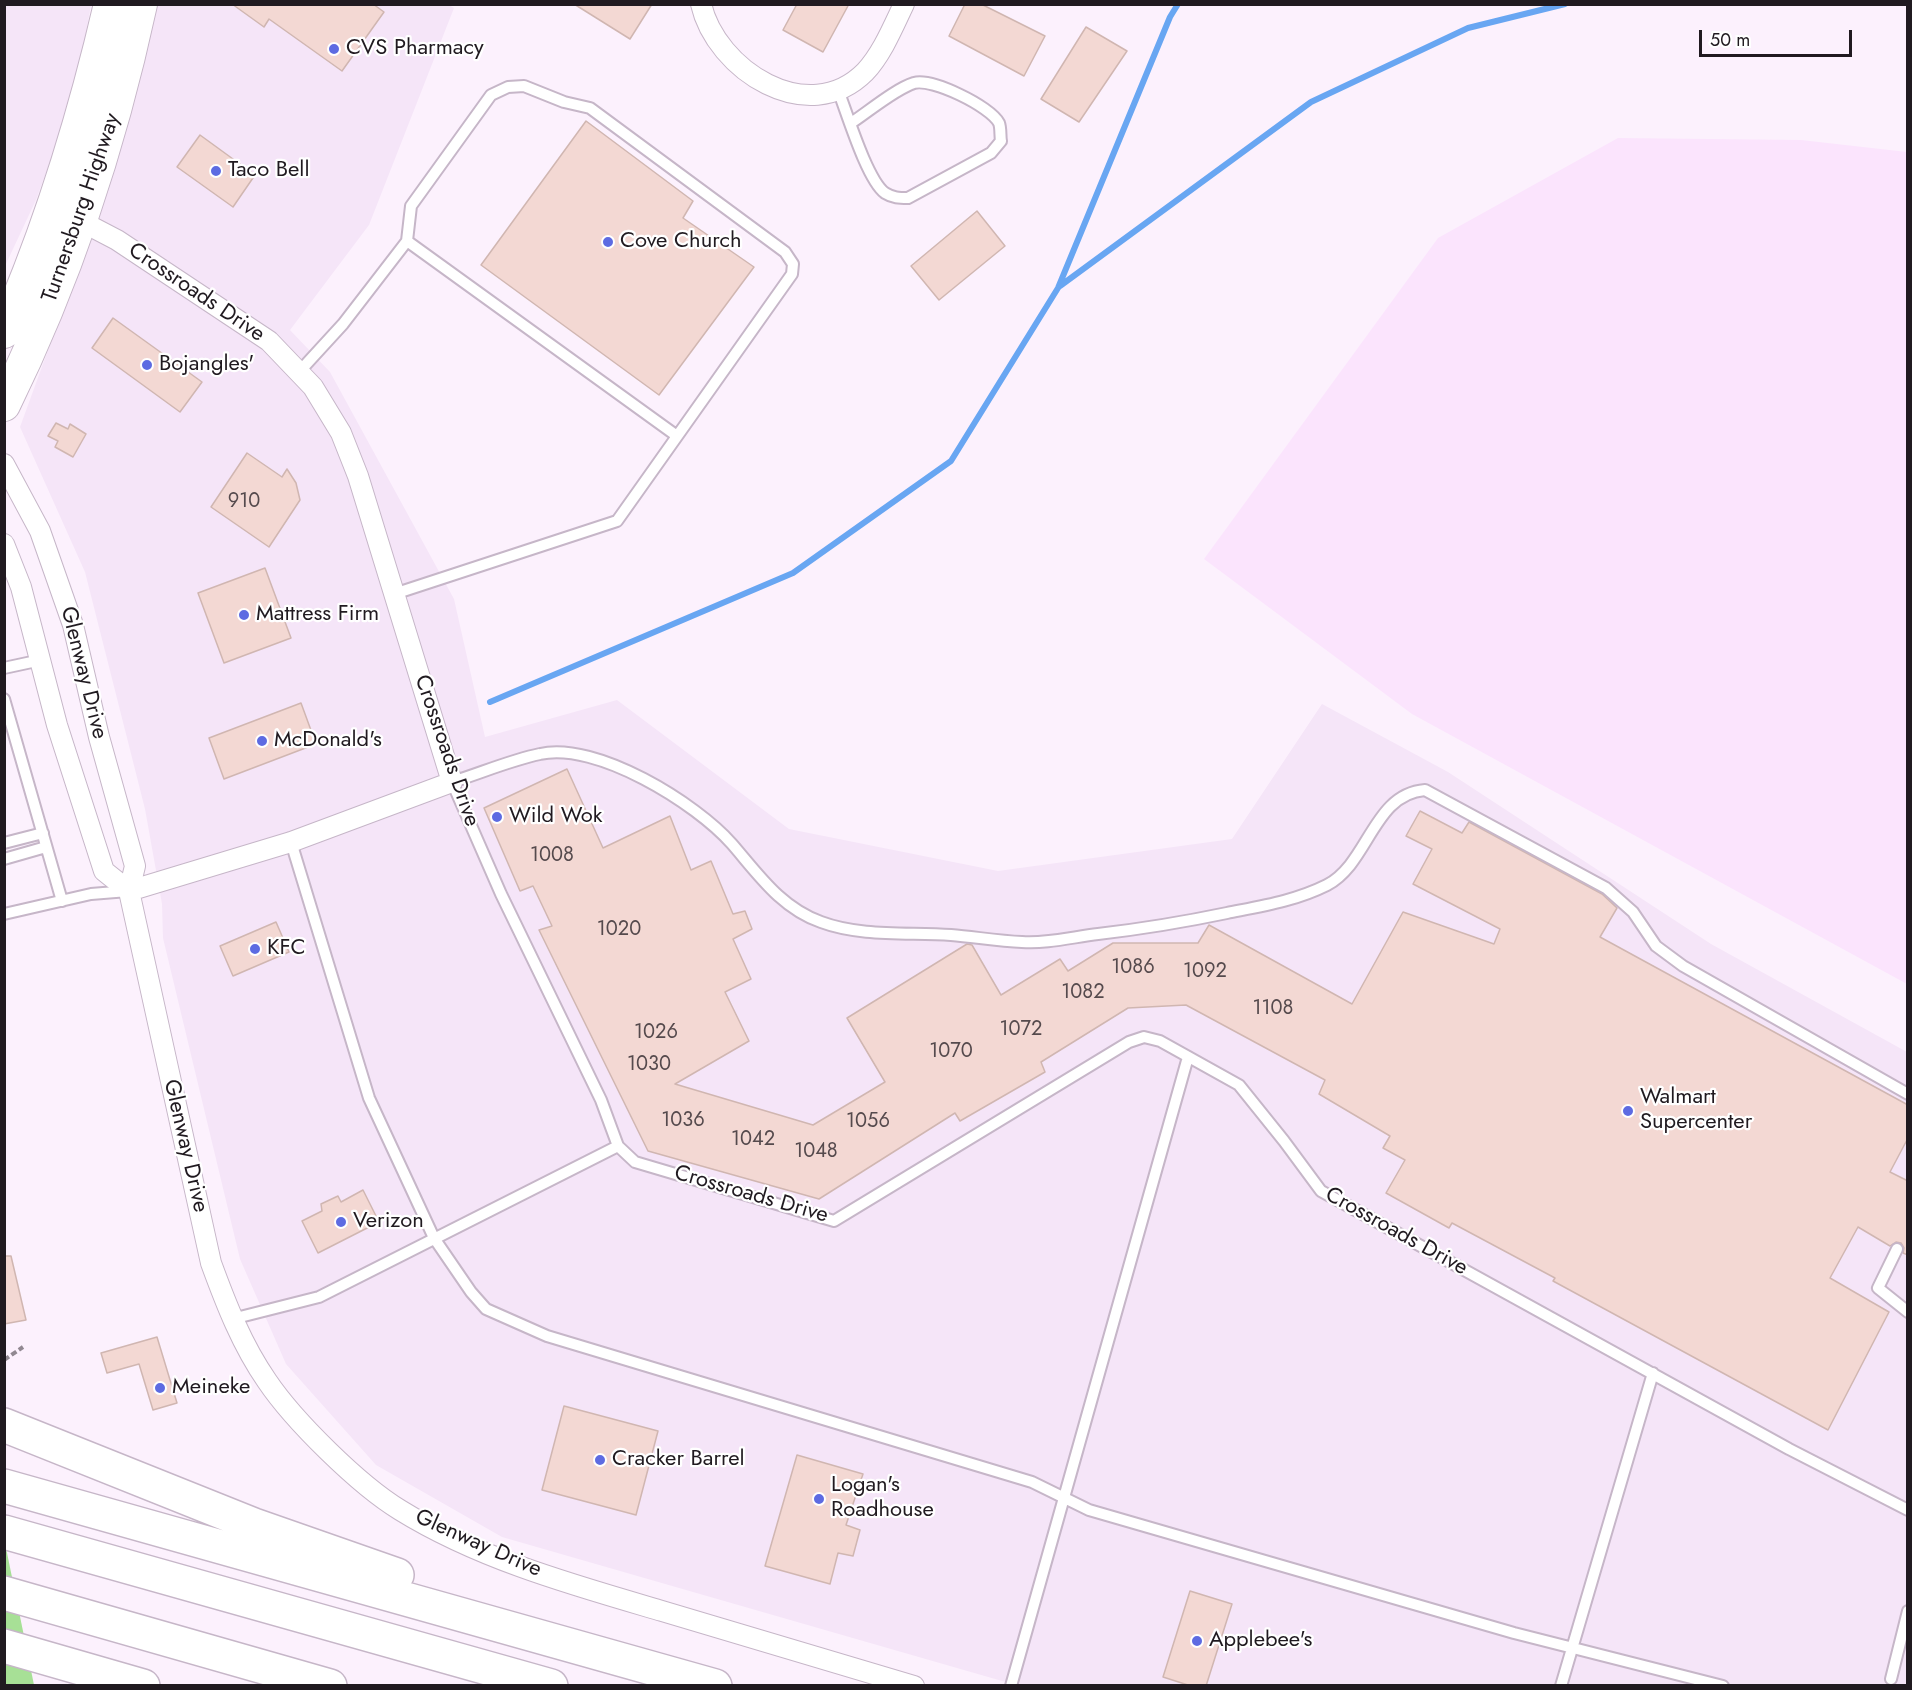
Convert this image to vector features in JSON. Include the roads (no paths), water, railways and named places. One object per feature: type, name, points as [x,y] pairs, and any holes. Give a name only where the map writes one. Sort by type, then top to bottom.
[{"type":"highway","points":[[4,1425],[254,1525],[664,1671]]},
{"type":"highway","points":[[4,1486],[715,1686]]},
{"type":"highway","points":[[4,1532],[552,1686]]},
{"type":"highway","points":[[6,1593],[330,1686]]},
{"type":"highway","points":[[8,1646],[143,1686]]},
{"type":"main road","name":"Turnersburg Highway","points":[[4,332],[52,209],[84,106],[110,4]]},
{"type":"main road","name":"Turnersburg Highway","points":[[4,405],[50,302],[81,220],[110,132],[141,4]]},
{"type":"street","points":[[701,4],[714,39],[739,66],[768,86],[807,95],[838,90],[864,72],[887,40],[904,4]]},
{"type":"street","name":"Crossroads Drive","points":[[52,209],[81,220],[117,240],[269,340],[313,387],[341,433],[358,476],[452,782]]},
{"type":"street","name":"Glenway Drive","points":[[4,464],[40,531],[73,625],[99,737],[135,866],[129,891],[211,1263],[232,1319],[267,1382],[310,1431],[350,1471],[390,1503],[437,1530],[536,1571],[599,1592],[914,1686]]},
{"type":"street","name":"Glenway Drive","points":[[4,544],[26,606],[57,725],[104,871],[129,891]]},
{"type":"street","name":"Glenway Drive","points":[[4,580],[26,606]]},
{"type":"street","points":[[129,891],[291,842],[452,782]]},
{"type":"lane","points":[[838,90],[872,177],[883,191],[894,198],[908,198],[991,153],[1001,141],[1000,124],[990,112],[936,84],[924,82],[912,84],[851,123]]},
{"type":"lane","points":[[299,372],[343,324],[407,241],[411,206],[491,95],[508,87],[524,86],[564,102],[590,108],[786,252],[793,264],[792,274],[617,521],[394,594]]},
{"type":"lane","points":[[407,241],[677,436]]},
{"type":"lane","points":[[4,668],[41,660]]},
{"type":"lane","points":[[5,700],[62,901]]},
{"type":"lane","points":[[452,782],[542,753],[574,753],[664,788],[710,822],[770,890],[795,909],[821,922],[855,929],[1024,943],[1148,928],[1286,902],[1329,884],[1354,860],[1381,817],[1395,801],[1411,791],[1425,790],[1606,888],[1633,912],[1656,946],[1683,966],[1908,1094]]},
{"type":"lane","name":"Crossroads Drive","points":[[452,782],[501,894],[601,1100],[618,1146],[635,1162],[834,1221],[1129,1042],[1144,1037],[1160,1041],[1239,1085],[1320,1191],[1789,1449],[1908,1510]]},
{"type":"lane","points":[[4,843],[43,833]]},
{"type":"lane","points":[[291,842],[369,1098],[434,1238],[471,1292],[486,1309],[543,1335],[1032,1482],[1064,1500],[1173,1535],[1572,1648],[1723,1686]]},
{"type":"lane","points":[[4,859],[46,847]]},
{"type":"lane","points":[[4,914],[91,894],[129,891]]},
{"type":"lane","points":[[1011,1686],[1188,1057]]},
{"type":"lane","points":[[232,1319],[319,1297],[618,1146]]},
{"type":"lane","points":[[1897,1250],[1878,1288],[1908,1312]]},
{"type":"lane","points":[[1561,1686],[1653,1373]]},
{"type":"lane","points":[[1891,1679],[1908,1611]]},
{"type":"waterway","points":[[490,702],[793,573],[951,461],[1058,288],[1170,17],[1178,4]]},
{"type":"waterway","points":[[1060,286],[1311,102],[1468,28],[1565,4]]},
{"type":"place","name":"CVS Pharmacy","points":[[334,49]]},
{"type":"place","name":"Taco Bell","points":[[216,171]]},
{"type":"place","name":"Cove Church","points":[[608,242]]},
{"type":"place","name":"Bojangles'","points":[[147,365]]},
{"type":"place","name":"Mattress Firm","points":[[244,615]]},
{"type":"place","name":"McDonald's","points":[[262,741]]},
{"type":"place","name":"Wild Wok","points":[[497,817]]},
{"type":"place","name":"KFC","points":[[255,949]]},
{"type":"place","name":"Walmart Supercenter","points":[[1628,1111]]},
{"type":"place","name":"Verizon","points":[[341,1222]]},
{"type":"place","name":"Meineke","points":[[160,1388]]},
{"type":"place","name":"Cracker Barrel","points":[[600,1460]]},
{"type":"place","name":"Logan's Roadhouse","points":[[819,1499]]},
{"type":"place","name":"Applebee's","points":[[1197,1641]]}]
